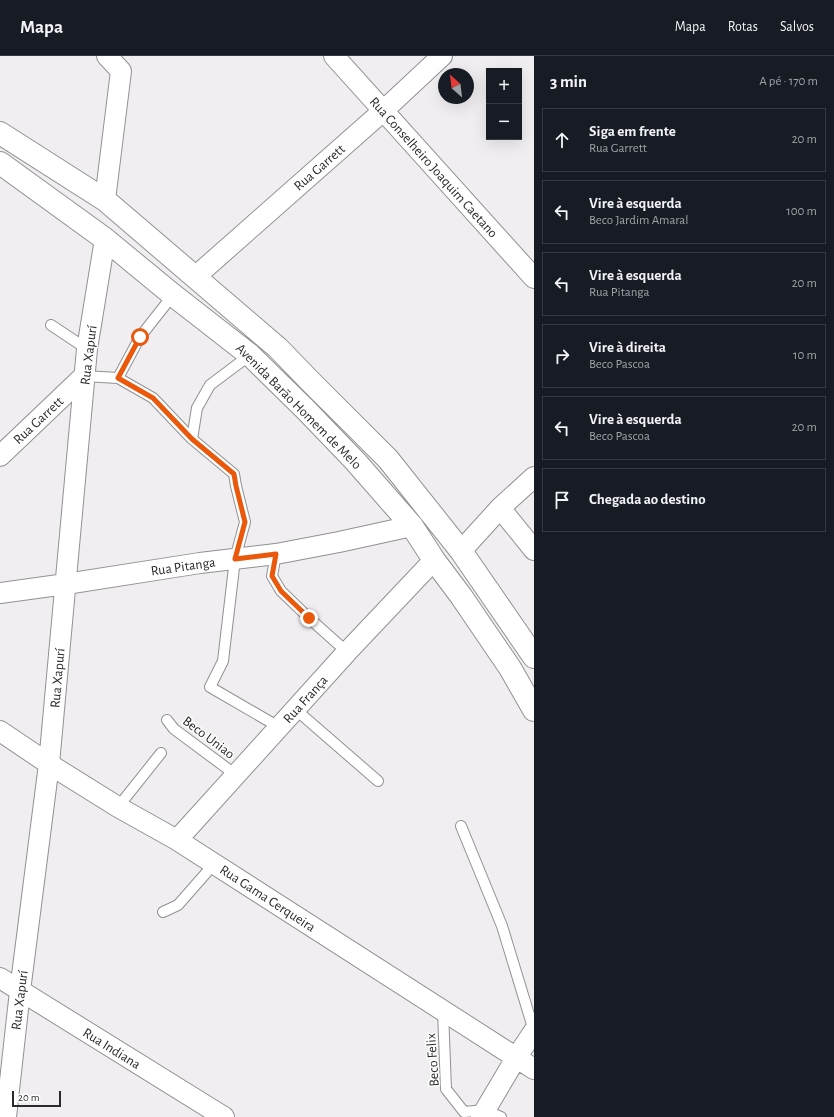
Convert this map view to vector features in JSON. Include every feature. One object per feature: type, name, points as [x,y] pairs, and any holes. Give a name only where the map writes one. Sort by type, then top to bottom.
[{"type":"main road","name":"Avenida Barão Homem de Melo","points":[[0,133],[105,200],[278,348],[388,459],[461,551],[534,657]]},
{"type":"main road","name":"Avenida Barão Homem de Melo","points":[[0,163],[105,239],[173,295],[250,355],[306,410],[356,462],[412,526],[434,560],[462,596],[510,668],[534,710]]},
{"type":"street","points":[[105,200],[121,71],[107,56]]},
{"type":"street","name":"Rua Conselheiro Joaquim Caetano","points":[[334,56],[534,278]]},
{"type":"street","name":"Rua Garrett","points":[[195,277],[383,111],[442,56]]},
{"type":"street","name":"Rua Xapurí","points":[[6,1117],[20,991],[49,764],[84,376],[105,239]]},
{"type":"street","name":"Rua Garrett","points":[[0,456],[84,376]]},
{"type":"street","points":[[461,551],[500,508],[534,477]]},
{"type":"street","points":[[500,508],[534,550]]},
{"type":"street","name":"Rua Pitanga","points":[[0,593],[276,554],[412,526]]},
{"type":"street","name":"Rua França","points":[[177,840],[295,709],[434,560]]},
{"type":"street","name":"Rua Gama Cerqueira","points":[[0,731],[49,764],[118,807],[177,840],[534,1069]]},
{"type":"street","name":"Rua Indiana","points":[[0,978],[224,1117]]},
{"type":"street","points":[[489,1115],[516,1058],[534,1031]]},
{"type":"lane","points":[[118,378],[140,337],[173,295]]},
{"type":"lane","points":[[51,325],[87,350]]},
{"type":"lane","points":[[192,439],[197,408],[210,385],[250,355]]},
{"type":"lane","points":[[84,376],[118,378],[153,398],[192,439],[234,474],[245,522],[235,559],[223,661],[210,687],[279,727]]},
{"type":"lane","points":[[276,554],[272,576],[281,591],[348,652]]},
{"type":"lane","points":[[295,709],[378,781]]},
{"type":"lane","name":"Beco Uniao","points":[[167,720],[174,729],[236,775]]},
{"type":"lane","points":[[118,807],[161,753]]},
{"type":"lane","points":[[461,826],[502,926],[534,1031]]},
{"type":"lane","points":[[163,912],[178,905],[214,864]]},
{"type":"lane","name":"Beco Felix","points":[[443,1011],[446,1089],[464,1112],[489,1115]]},
{"type":"route","points":[[140,337],[118,378],[153,398],[192,439],[234,474],[245,522],[235,559],[276,554],[272,576],[281,591],[309,618]]}]
